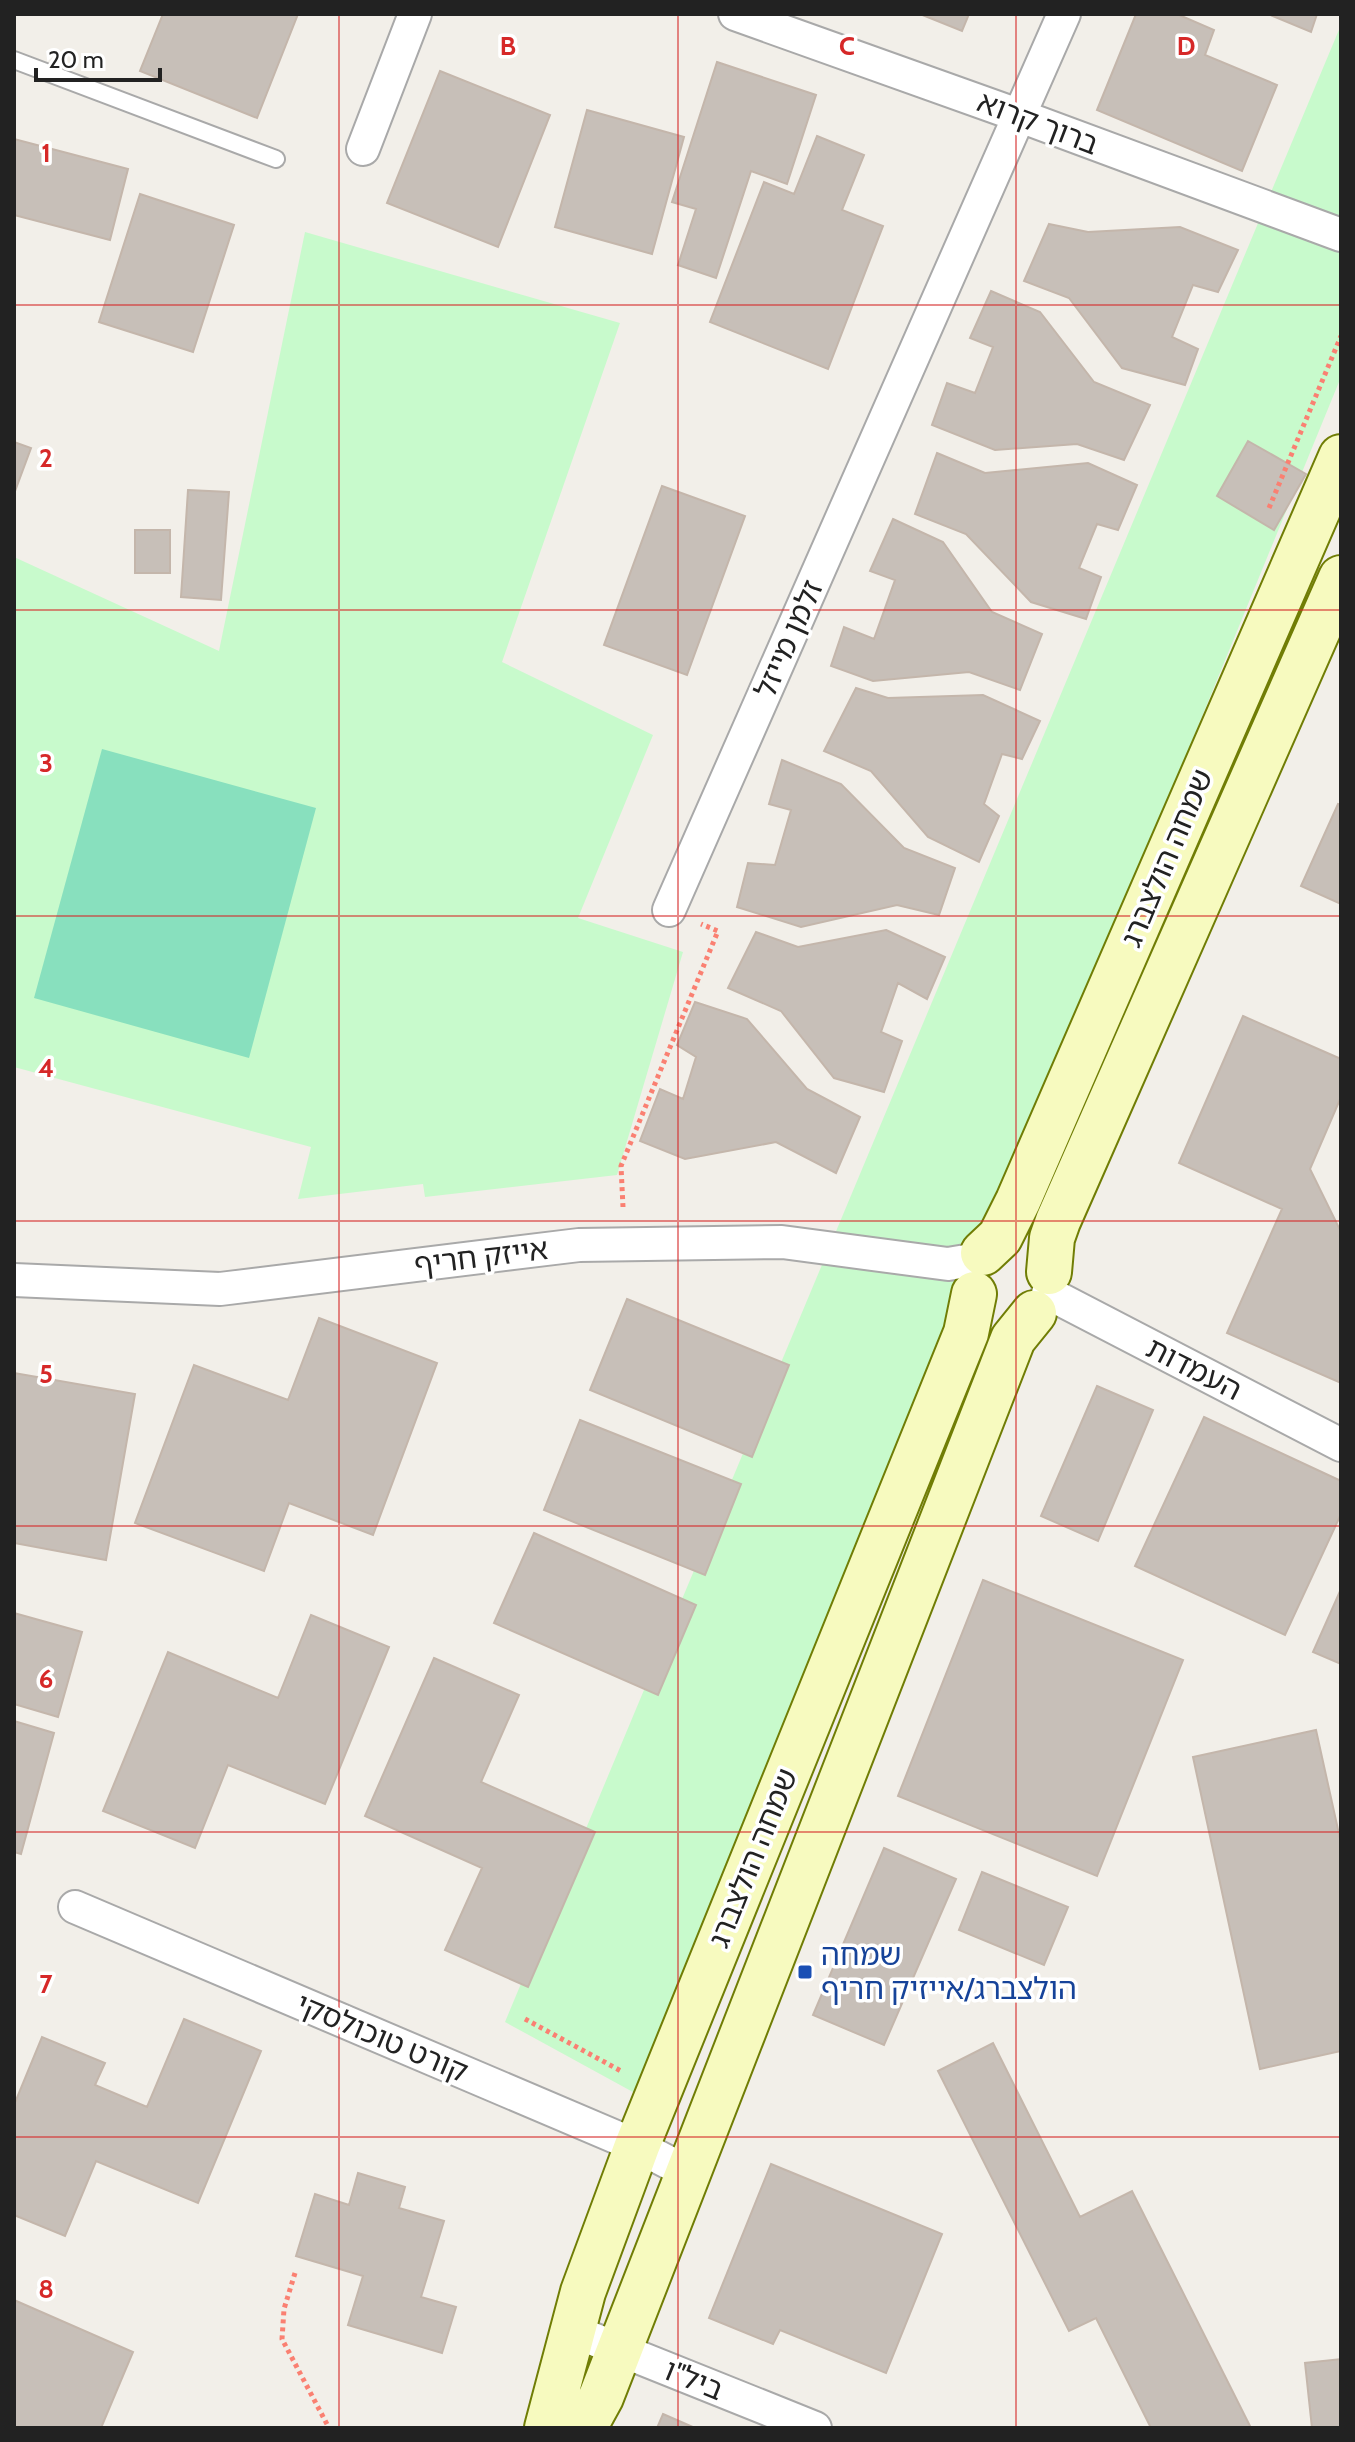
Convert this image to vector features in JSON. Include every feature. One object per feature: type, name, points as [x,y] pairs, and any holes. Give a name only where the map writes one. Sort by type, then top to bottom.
[{"type":"street","points":[[363,149],[415,14]]},
{"type":"street","name":"ברוך קרוא","points":[[735,14],[1341,235]]},
{"type":"street","name":"זלמן מייזל","points":[[669,910],[1064,14]]},
{"type":"street","name":"שמחה הולצברג","points":[[547,2428],[583,2292],[637,2146],[966,1333],[971,1270],[1000,1237],[1018,1201],[1341,457]]},
{"type":"street","name":"שמחה הולצברג","points":[[584,2428],[601,2397],[1013,1339],[1044,1293],[1052,1238],[1058,1221],[1341,578]]},
{"type":"street","name":"אייזק חריף","points":[[14,1280],[220,1289],[579,1245],[782,1242],[971,1270]]},
{"type":"street","points":[[1004,1243],[1027,1246],[1037,1252],[1044,1293],[1011,1321],[999,1319],[988,1313],[971,1270],[993,1246],[1004,1243]]},
{"type":"street","name":"העמדות","points":[[1044,1293],[1341,1445]]},
{"type":"street","name":"קורט טוכולסקי","points":[[75,1907],[637,2146],[687,2172]]},
{"type":"street","name":"ביל\"ו","points":[[573,2331],[815,2428]]},
{"type":"lane","points":[[14,60],[276,159]]},
{"type":"path","points":[[625,1244],[621,1166],[718,931],[669,910]]},
{"type":"path","points":[[295,2273],[284,2309],[282,2339],[329,2428]]},
{"type":"green space","points":[[1341,25],[1341,377],[951,1330],[642,2097],[505,2022]]},
{"type":"green space","points":[[305,232],[620,323],[502,662],[653,735],[578,918],[683,952],[617,1175],[425,1197],[423,1184],[298,1199],[311,1147],[14,1067],[14,557],[219,651]]},
{"type":"green space","points":[[102,749],[316,808],[249,1058],[34,998]]},
{"type":"building","points":[[163,14],[298,14],[257,118],[140,71]]},
{"type":"building","points":[[920,14],[969,14],[962,31]]},
{"type":"building","points":[[1136,14],[1177,14],[1214,30],[1205,55],[1277,85],[1242,171],[1097,110]]},
{"type":"building","points":[[1268,14],[1317,14],[1311,32]]},
{"type":"building","points":[[717,62],[816,95],[787,184],[751,171],[716,278],[678,265],[696,209],[672,202]]},
{"type":"building","points":[[440,71],[550,115],[498,247],[387,203]]},
{"type":"building","points":[[587,110],[684,137],[652,254],[555,227]]},
{"type":"building","points":[[817,136],[864,155],[842,210],[883,226],[828,369],[710,322],[764,182],[794,194]]},
{"type":"building","points":[[14,139],[128,169],[110,240],[14,215]]},
{"type":"building","points":[[140,194],[234,225],[193,352],[99,322]]},
{"type":"building","points":[[1049,224],[1088,232],[1180,227],[1238,250],[1218,292],[1193,285],[1172,337],[1198,349],[1185,385],[1122,368],[1069,298],[1024,281]]},
{"type":"building","points":[[991,291],[1040,312],[1094,382],[1150,405],[1124,460],[1077,444],[995,450],[932,425],[947,383],[975,393],[993,347],[970,338]]},
{"type":"building","points":[[1248,441],[1306,474],[1274,530],[1217,496]]},
{"type":"building","points":[[14,442],[31,448],[14,494]]},
{"type":"building","points":[[937,453],[985,473],[1088,463],[1137,485],[1118,530],[1097,524],[1079,568],[1101,577],[1086,619],[1031,602],[966,534],[915,514]]},
{"type":"building","points":[[662,486],[745,516],[687,675],[604,645]]},
{"type":"building","points":[[188,490],[229,492],[221,600],[181,597]]},
{"type":"building","points":[[893,519],[943,542],[992,612],[1042,634],[1020,690],[969,672],[873,681],[831,666],[844,627],[874,639],[895,580],[870,571]]},
{"type":"building","points":[[135,530],[170,530],[170,573],[135,573]]},
{"type":"building","points":[[856,688],[888,698],[983,695],[1040,721],[1022,759],[1002,754],[984,804],[999,816],[979,862],[928,837],[871,771],[824,751]]},
{"type":"building","points":[[782,760],[841,784],[904,848],[955,868],[939,915],[897,905],[801,927],[737,907],[748,863],[775,865],[791,810],[769,804]]},
{"type":"building","points":[[1338,804],[1341,805],[1341,904],[1301,886]]},
{"type":"building","points":[[886,930],[945,957],[927,999],[898,983],[881,1032],[902,1041],[884,1092],[834,1078],[781,1011],[728,988],[756,932],[798,947]]},
{"type":"building","points":[[695,1002],[747,1019],[807,1089],[860,1117],[836,1173],[776,1142],[685,1159],[640,1141],[660,1089],[683,1099],[696,1057],[677,1045]]},
{"type":"building","points":[[1243,1016],[1341,1059],[1341,1097],[1310,1169],[1341,1232],[1341,1383],[1227,1333],[1282,1209],[1179,1163]]},
{"type":"building","points":[[627,1299],[789,1365],[752,1457],[590,1390]]},
{"type":"building","points":[[319,1318],[437,1363],[373,1535],[289,1503],[264,1571],[135,1523],[194,1365],[288,1400]]},
{"type":"building","points":[[14,1373],[135,1394],[106,1560],[14,1543]]},
{"type":"building","points":[[1097,1386],[1153,1410],[1098,1541],[1041,1516]]},
{"type":"building","points":[[1204,1417],[1341,1481],[1341,1514],[1285,1635],[1135,1566]]},
{"type":"building","points":[[580,1420],[741,1484],[705,1575],[544,1510]]},
{"type":"building","points":[[534,1533],[696,1605],[658,1695],[494,1623]]},
{"type":"building","points":[[983,1580],[1183,1660],[1097,1876],[898,1796]]},
{"type":"building","points":[[1341,1589],[1341,1664],[1313,1652]]},
{"type":"building","points":[[14,1613],[82,1632],[58,1717],[14,1704]]},
{"type":"building","points":[[311,1615],[389,1647],[325,1804],[228,1765],[195,1848],[103,1811],[168,1652],[278,1698]]},
{"type":"building","points":[[434,1658],[519,1695],[481,1782],[595,1832],[528,1987],[445,1950],[482,1868],[365,1816]]},
{"type":"building","points":[[14,1721],[54,1733],[21,1854],[14,1852]]},
{"type":"building","points":[[1316,1730],[1341,1843],[1341,2051],[1260,2069],[1193,1757]]},
{"type":"building","points":[[884,1848],[956,1879],[884,2045],[813,2015]]},
{"type":"building","points":[[982,1872],[1068,1907],[1044,1965],[959,1930]]},
{"type":"building","points":[[184,2019],[261,2051],[198,2203],[96,2161],[65,2236],[14,2215],[14,2105],[42,2037],[105,2063],[95,2085],[147,2107]]},
{"type":"building","points":[[993,2043],[1080,2217],[1132,2191],[1251,2428],[1151,2428],[1096,2318],[1069,2331],[938,2071]]},
{"type":"building","points":[[771,2164],[942,2234],[886,2373],[780,2330],[773,2344],[709,2318]]},
{"type":"building","points":[[358,2173],[405,2187],[399,2208],[444,2221],[421,2297],[456,2307],[442,2353],[348,2325],[363,2276],[296,2256],[315,2194],[349,2205]]},
{"type":"building","points":[[14,2300],[133,2352],[101,2428],[14,2428]]},
{"type":"building","points":[[1341,2359],[1341,2428],[1312,2428],[1305,2363]]},
{"type":"building","points":[[663,2414],[695,2428],[657,2428]]},
{"type":"place","name":"שמחה הולצברג/אייזיק חריף","points":[[805,1972]]}]
